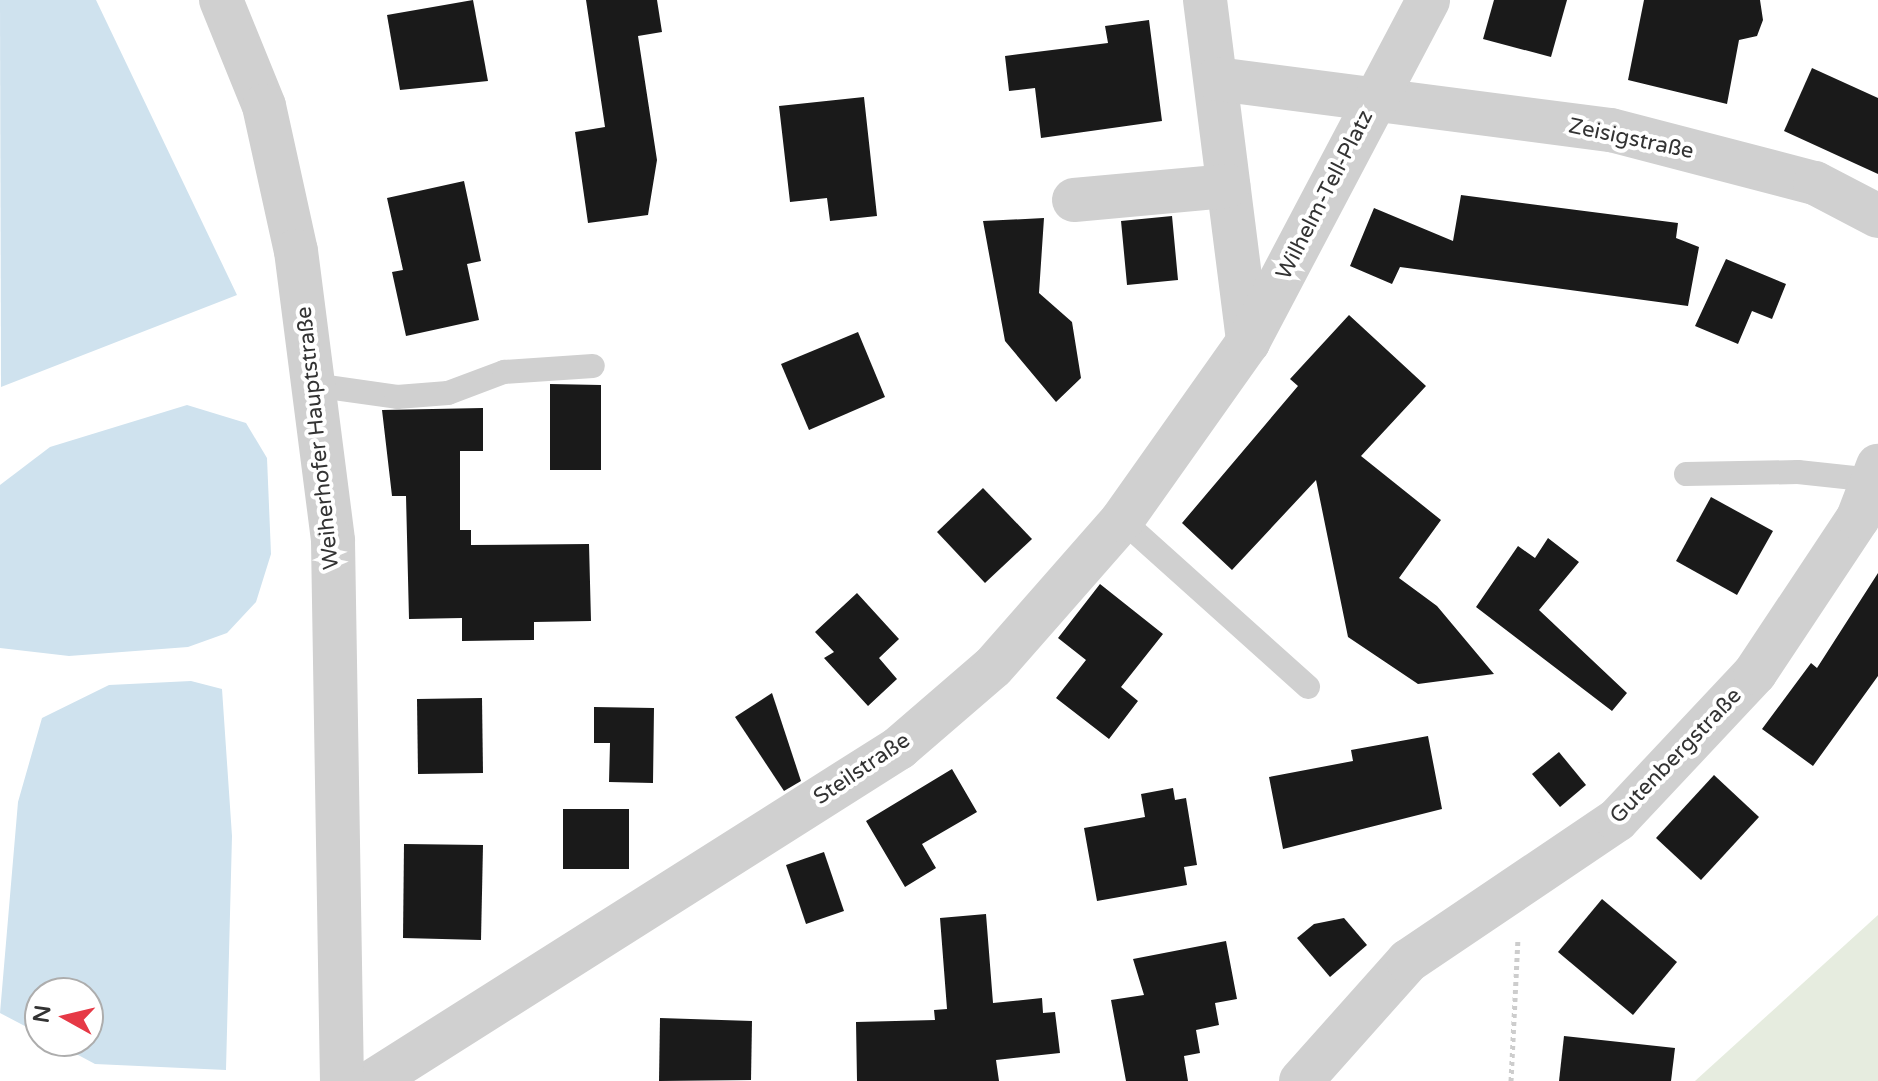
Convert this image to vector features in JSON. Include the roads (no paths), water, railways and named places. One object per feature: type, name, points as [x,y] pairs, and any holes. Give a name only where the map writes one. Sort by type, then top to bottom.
[{"type":"street","name":"Weiherhofer Hauptstraße","points":[[221,0],[264,106],[296,251],[333,541],[342,1081]]},
{"type":"street","points":[[1205,0],[1217,79]]},
{"type":"street","points":[[1373,101],[1428,0]]},
{"type":"street","name":"Wilhelm-Tell-Platz","points":[[1217,79],[1373,101],[1248,342],[1217,79]]},
{"type":"street","name":"Zeisigstraße","points":[[1373,101],[1611,130],[1815,183],[1878,216]]},
{"type":"street","points":[[1074,200],[1228,186]]},
{"type":"street","name":"Steilstraße","points":[[373,1081],[899,748],[993,667],[1122,520],[1248,342]]},
{"type":"street","name":"Gutenbergstraße","points":[[1301,1081],[1408,961],[1527,886],[1617,820],[1755,673],[1872,497]]},
{"type":"lane","points":[[313,385],[435,394],[504,372],[593,366]]},
{"type":"lane","points":[[1686,474],[1798,472],[1872,497]]},
{"type":"lane","points":[[1122,520],[1308,687]]},
{"type":"water","points":[[0,0],[96,0],[237,295],[1,387]]},
{"type":"water","points":[[187,405],[246,423],[267,458],[271,554],[256,602],[227,633],[188,647],[69,656],[0,648],[0,485],[50,447]]},
{"type":"water","points":[[191,681],[222,689],[232,836],[226,1070],[95,1064],[82,1057],[104,1057],[104,977],[24,977],[24,1026],[0,1013],[18,802],[42,718],[109,685]]}]
